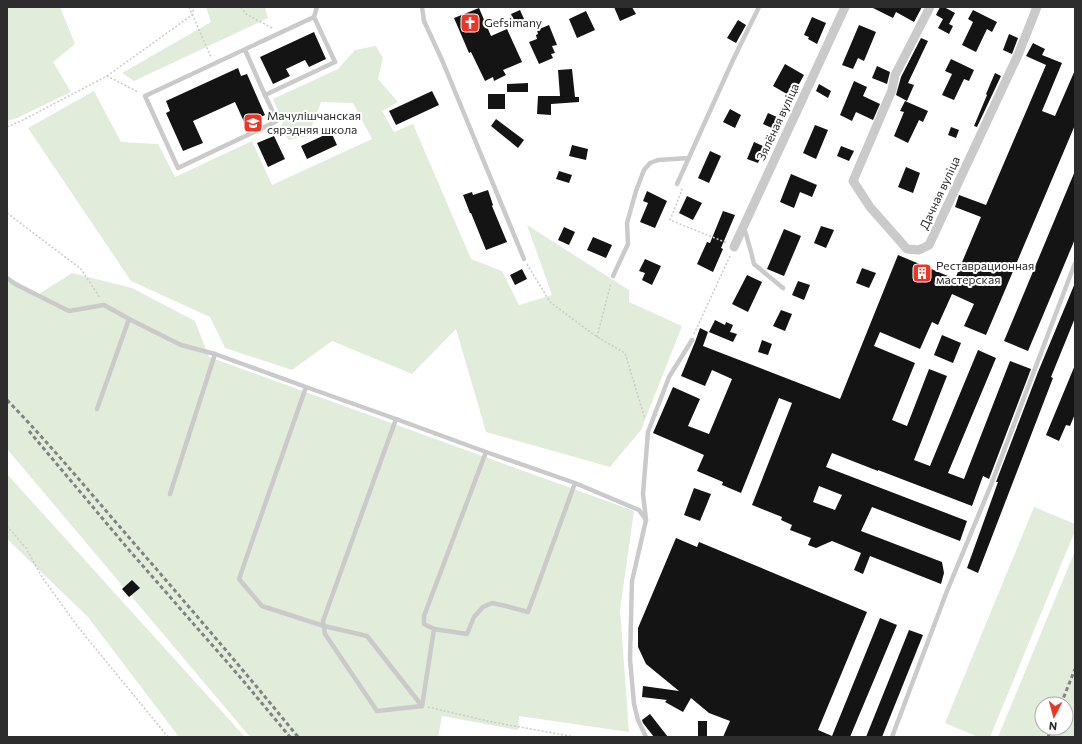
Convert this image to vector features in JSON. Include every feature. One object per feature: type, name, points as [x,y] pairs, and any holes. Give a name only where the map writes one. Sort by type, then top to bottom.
[{"type":"street","name":"Зялёная вуліца","points":[[734,246],[845,7]]},
{"type":"street","name":"Дачная вуліца","points":[[930,7],[895,75],[892,90],[853,181],[870,208],[907,249],[919,250],[929,245],[1018,55],[1037,7]]},
{"type":"lane","points":[[265,95],[335,62],[314,17],[316,7]]},
{"type":"lane","points":[[422,7],[424,20],[524,259]]},
{"type":"lane","points":[[677,184],[733,60],[759,7]]},
{"type":"lane","points":[[245,50],[277,121],[178,168],[145,96],[314,17]]},
{"type":"lane","points":[[613,276],[628,244],[627,223],[636,191],[644,170],[650,163],[658,160],[688,158]]},
{"type":"lane","points":[[744,225],[754,264],[783,288]]},
{"type":"lane","points":[[892,737],[947,591],[991,485],[1075,263]]},
{"type":"lane","points":[[7,278],[15,284],[69,311],[104,305],[181,345],[216,354],[575,483],[639,510],[646,520]]},
{"type":"lane","points":[[97,410],[129,319]]},
{"type":"lane","points":[[646,737],[638,720],[634,704],[630,659],[632,581],[646,520],[643,494],[648,432],[669,377],[692,340]]},
{"type":"lane","points":[[170,494],[216,354]]},
{"type":"lane","points":[[306,387],[240,579],[262,606],[324,626],[367,636],[422,706]]},
{"type":"lane","points":[[396,419],[323,621],[325,634],[377,711],[422,706]]},
{"type":"lane","points":[[486,452],[424,616],[424,624],[434,629],[468,634],[474,617],[484,607],[492,603],[528,612],[575,483]]},
{"type":"lane","points":[[422,706],[434,629]]},
{"type":"path","points":[[188,7],[214,64]]},
{"type":"path","points":[[7,127],[107,76],[192,15],[194,7]]},
{"type":"path","points":[[241,7],[246,14],[281,32]]},
{"type":"path","points":[[107,76],[145,96]]},
{"type":"path","points":[[677,184],[682,190],[670,220],[734,246],[692,340]]},
{"type":"path","points":[[7,214],[81,269],[104,305]]},
{"type":"path","points":[[524,259],[550,302],[598,337],[625,353],[648,432]]},
{"type":"path","points":[[598,337],[613,276]]},
{"type":"path","points":[[7,526],[26,548],[42,577],[78,627],[168,737]]},
{"type":"path","points":[[422,706],[492,722],[575,737]]},
{"type":"green space","points":[[7,7],[60,7],[75,44],[53,62],[71,92],[17,118],[7,121]]},
{"type":"green space","points":[[206,7],[265,7],[268,18],[134,81],[122,73],[211,22]]},
{"type":"green space","points":[[376,46],[383,58],[378,79],[398,102],[382,111],[394,132],[413,124],[471,259],[502,271],[519,305],[552,295],[527,225],[629,290],[629,302],[682,326],[641,430],[610,467],[486,432],[456,329],[412,374],[332,341],[292,370],[225,348],[210,317],[131,281],[28,128],[94,91],[121,142],[158,144],[175,177],[252,141],[272,185],[372,139],[353,103],[321,102],[308,136],[289,140],[280,129],[283,122],[273,99],[338,69],[355,50]]},
{"type":"green space","points":[[72,273],[132,288],[195,321],[209,357],[634,511],[620,610],[629,732],[519,716],[518,730],[442,716],[438,737],[250,737],[7,449],[7,276],[39,294]]},
{"type":"green space","points":[[7,474],[245,737],[179,737],[88,617],[7,539]]},
{"type":"green space","points":[[1034,507],[1075,524],[1075,531],[990,737],[978,737],[945,723]]},
{"type":"green space","points":[[1075,551],[1075,737],[998,737]]},
{"type":"building","points":[[614,7],[632,7],[636,14],[620,21]]},
{"type":"building","points":[[871,7],[922,7],[914,22],[896,12],[893,18]]},
{"type":"building","points":[[940,7],[944,7],[955,13],[949,24],[953,26],[949,34],[938,28],[943,19],[936,15]]},
{"type":"building","points":[[479,8],[491,36],[507,29],[522,62],[503,70],[506,75],[494,81],[493,77],[485,81],[471,52],[469,53],[454,18]]},
{"type":"building","points":[[520,10],[524,19],[515,23],[511,14]]},
{"type":"building","points":[[973,10],[997,22],[992,32],[987,29],[976,52],[962,45],[973,22],[968,19]]},
{"type":"building","points":[[586,11],[595,30],[577,38],[569,19]]},
{"type":"building","points":[[812,17],[826,23],[817,44],[808,39],[809,37],[804,35]]},
{"type":"building","points":[[738,20],[746,25],[736,43],[727,38]]},
{"type":"building","points":[[549,25],[557,45],[552,46],[555,53],[551,54],[553,58],[539,64],[529,42],[537,39],[537,30]]},
{"type":"building","points":[[859,25],[876,32],[864,61],[858,58],[853,69],[842,65]]},
{"type":"building","points":[[314,32],[326,59],[309,67],[305,60],[286,69],[290,76],[273,84],[260,57]]},
{"type":"building","points":[[1009,34],[1018,38],[1012,54],[1003,50]]},
{"type":"building","points":[[921,38],[928,41],[908,83],[914,85],[907,101],[896,95],[901,77]]},
{"type":"building","points":[[1033,43],[1045,49],[1042,55],[1062,63],[1042,111],[1055,116],[1075,70],[1075,125],[986,335],[964,326],[974,304],[952,294],[938,325],[932,322],[920,349],[880,332],[874,346],[915,363],[892,420],[907,426],[929,369],[947,376],[914,460],[930,466],[978,350],[996,358],[948,473],[964,479],[1010,361],[1031,369],[989,479],[983,476],[972,506],[832,453],[826,467],[967,521],[960,541],[872,507],[861,531],[942,562],[944,573],[941,584],[870,556],[863,574],[854,570],[861,553],[832,541],[816,548],[808,545],[811,538],[790,530],[792,525],[781,520],[782,517],[752,505],[792,403],[779,398],[741,493],[722,485],[723,482],[697,471],[704,455],[653,433],[673,387],[700,399],[688,426],[709,434],[732,379],[712,370],[705,386],[681,376],[700,328],[708,332],[703,346],[840,399],[898,255],[955,279],[981,217],[955,207],[959,195],[986,205],[1046,65],[1026,56]],"holes":[[[819,486],[842,495],[835,510],[813,502]]]},
{"type":"building","points":[[951,59],[974,70],[969,81],[964,79],[954,100],[942,95],[952,74],[945,71]]},
{"type":"building","points":[[785,64],[804,75],[792,97],[773,86]]},
{"type":"building","points":[[877,66],[890,72],[887,84],[872,78]]},
{"type":"building","points":[[238,68],[241,76],[247,74],[265,115],[245,124],[235,102],[193,121],[203,143],[183,151],[166,113],[170,111],[166,101]]},
{"type":"building","points":[[572,69],[575,97],[579,97],[579,102],[551,104],[551,115],[537,114],[538,96],[560,96],[558,70]]},
{"type":"building","points":[[995,73],[1001,76],[977,127],[974,126],[987,95],[986,94]]},
{"type":"building","points":[[854,81],[867,87],[863,96],[880,104],[873,120],[856,112],[852,121],[840,115]]},
{"type":"building","points":[[528,83],[528,92],[507,92],[507,84]]},
{"type":"building","points":[[819,84],[831,91],[828,98],[816,91]]},
{"type":"building","points":[[432,91],[439,105],[396,125],[389,111]]},
{"type":"building","points":[[488,94],[505,94],[505,109],[488,109]]},
{"type":"building","points":[[905,101],[928,111],[923,122],[919,120],[908,143],[894,136],[904,112],[900,111]]},
{"type":"building","points":[[730,109],[741,115],[735,128],[723,122]]},
{"type":"building","points":[[768,113],[779,118],[774,129],[763,124]]},
{"type":"building","points":[[496,119],[524,140],[518,148],[491,126]]},
{"type":"building","points":[[815,125],[828,130],[816,159],[803,153]]},
{"type":"building","points":[[951,127],[959,130],[956,138],[948,135]]},
{"type":"building","points":[[331,132],[337,145],[307,159],[301,146]]},
{"type":"building","points":[[274,136],[285,159],[268,167],[257,143]]},
{"type":"building","points":[[754,142],[765,147],[758,163],[747,159]]},
{"type":"building","points":[[572,145],[588,149],[586,160],[569,156]]},
{"type":"building","points":[[841,146],[854,151],[849,161],[837,156]]},
{"type":"building","points":[[710,151],[721,156],[709,183],[698,178]]},
{"type":"building","points":[[906,167],[920,173],[913,193],[898,187]]},
{"type":"building","points":[[559,171],[572,175],[569,183],[556,179]]},
{"type":"building","points":[[1075,171],[1075,239],[1028,351],[1004,341]]},
{"type":"building","points":[[791,174],[817,185],[812,197],[800,192],[794,208],[780,202]]},
{"type":"building","points":[[488,190],[493,205],[492,206],[507,242],[486,250],[463,195],[472,192],[473,195]]},
{"type":"building","points":[[647,191],[667,201],[655,228],[640,222],[648,203],[643,201]]},
{"type":"building","points":[[687,196],[702,203],[693,220],[679,213]]},
{"type":"building","points":[[723,211],[735,215],[713,272],[697,264],[707,242],[710,243]]},
{"type":"building","points":[[821,226],[834,230],[826,248],[814,243]]},
{"type":"building","points":[[564,227],[575,232],[569,245],[558,240]]},
{"type":"building","points":[[784,229],[801,236],[784,276],[767,269]]},
{"type":"building","points":[[593,237],[612,245],[606,258],[587,250]]},
{"type":"building","points":[[645,259],[661,266],[652,285],[642,280],[645,273],[639,271]]},
{"type":"building","points":[[862,268],[876,273],[869,288],[856,283]]},
{"type":"building","points":[[522,269],[527,279],[515,285],[510,275]]},
{"type":"building","points":[[747,275],[762,282],[748,312],[732,304]]},
{"type":"building","points":[[798,281],[810,285],[804,300],[792,295]]},
{"type":"building","points":[[1075,283],[1075,318],[1051,377],[1053,378],[978,573],[967,568],[998,482],[996,482],[1038,372]]},
{"type":"building","points":[[781,310],[792,314],[785,331],[773,326]]},
{"type":"building","points":[[715,320],[725,325],[726,322],[733,325],[730,332],[737,334],[733,342],[709,332]]},
{"type":"building","points":[[942,335],[961,343],[953,363],[934,355]]},
{"type":"building","points":[[762,340],[772,344],[768,355],[758,352]]},
{"type":"building","points":[[1075,365],[1075,414],[1070,426],[1066,425],[1059,441],[1046,435]]},
{"type":"building","points":[[694,488],[711,494],[700,521],[684,515]]},
{"type":"building","points":[[676,538],[697,547],[699,542],[867,612],[818,730],[832,736],[880,618],[897,625],[850,737],[723,737],[730,721],[709,713],[691,698],[683,712],[665,702],[667,700],[642,697],[643,686],[679,691],[646,664],[638,647],[638,628]]},
{"type":"building","points":[[132,580],[140,588],[129,597],[122,589]]},
{"type":"building","points":[[909,630],[923,635],[882,737],[866,737]]},
{"type":"building","points":[[650,714],[668,737],[654,737],[643,723],[642,720]]},
{"type":"building","points":[[698,721],[707,721],[707,737],[698,737]]},
{"type":"railway","points":[[7,400],[82,483],[213,635],[298,737]]},
{"type":"railway","points":[[29,431],[290,737]]},
{"type":"railway","points":[[1064,696],[1075,669]]},
{"type":"place","name":"Gefsimany","points":[[470,23]]},
{"type":"place","name":"Мачулішчанская сярэдняя школа","points":[[253,123]]},
{"type":"place","name":"Реставрационная мастерская","points":[[922,273]]}]
